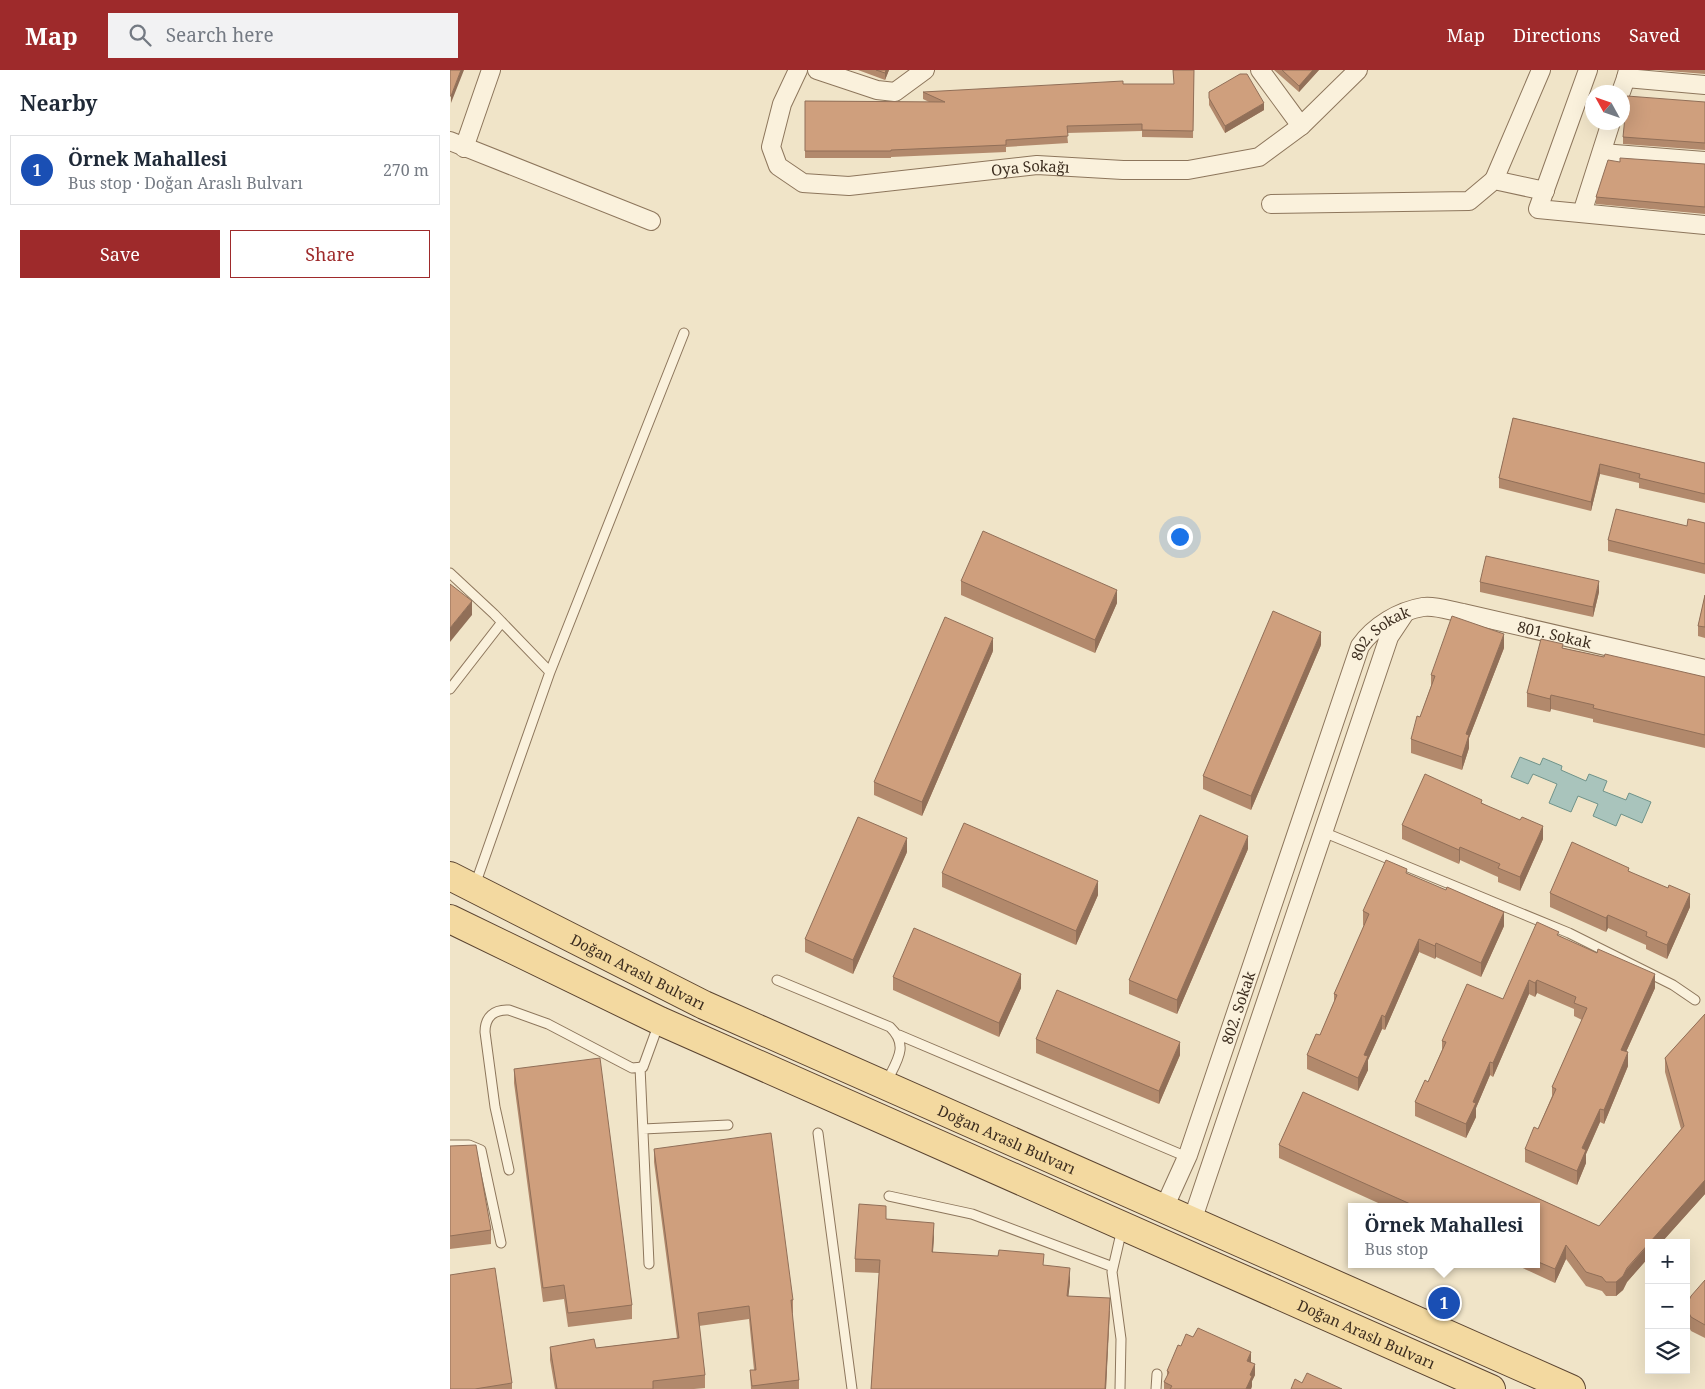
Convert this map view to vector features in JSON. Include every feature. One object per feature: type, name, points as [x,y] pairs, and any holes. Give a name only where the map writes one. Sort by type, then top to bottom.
[{"type":"main road","name":"Doğan Araslı Bulvarı","points":[[462,882],[704,1005],[1571,1389]]},
{"type":"main road","name":"Doğan Araslı Bulvarı","points":[[450,920],[660,1021],[1491,1389]]},
{"type":"street","points":[[491,70],[457,144],[651,221]]},
{"type":"street","name":"Oya Sokağı","points":[[798,70],[782,104],[771,148],[778,166],[803,182],[849,186],[1037,165],[1123,170],[1188,170],[1259,157],[1302,126],[1358,70]]},
{"type":"street","points":[[817,70],[877,90],[895,92],[925,70]]},
{"type":"street","points":[[1260,70],[1302,126]]},
{"type":"street","points":[[1271,204],[1469,201],[1494,180],[1541,70]]},
{"type":"street","points":[[1588,70],[1538,209],[1705,225]]},
{"type":"street","points":[[1625,80],[1705,85]]},
{"type":"street","points":[[1582,214],[1609,130]]},
{"type":"street","points":[[1602,153],[1705,161]]},
{"type":"street","points":[[1494,180],[1545,191]]},
{"type":"street","name":"801. Sokak","points":[[1405,613],[1424,607],[1463,612],[1705,669]]},
{"type":"street","name":"802. Sokak","points":[[1192,1221],[1389,637],[1405,613]]},
{"type":"street","name":"802. Sokak","points":[[1164,1208],[1187,1157],[1360,646],[1369,634],[1381,625],[1405,613]]},
{"type":"lane","points":[[462,882],[550,672],[684,334]]},
{"type":"lane","points":[[450,573],[502,622],[550,672]]},
{"type":"lane","points":[[450,689],[502,622]]},
{"type":"lane","points":[[1323,832],[1569,933],[1673,984],[1695,1000]]},
{"type":"lane","points":[[777,980],[890,1027],[899,1035],[1187,1157]]},
{"type":"lane","points":[[510,1170],[495,1107],[485,1032],[485,1025],[492,1014],[503,1010],[548,1024],[632,1068],[643,1067],[660,1021]]},
{"type":"lane","points":[[886,1084],[898,1057],[901,1044],[899,1035]]},
{"type":"lane","points":[[640,1067],[649,1264]]},
{"type":"lane","points":[[643,1129],[728,1125]]},
{"type":"lane","points":[[818,1134],[852,1389]]},
{"type":"lane","points":[[450,1145],[469,1145],[481,1150],[501,1243]]},
{"type":"lane","points":[[889,1196],[972,1214],[1113,1267]]},
{"type":"lane","points":[[1120,1389],[1121,1339],[1113,1267],[1123,1227]]},
{"type":"lane","points":[[1156,1389],[1157,1374]]},
{"type":"water","points":[[1520,757],[1540,765],[1543,758],[1562,766],[1561,770],[1586,781],[1589,774],[1607,781],[1603,791],[1626,800],[1629,793],[1651,802],[1642,823],[1621,814],[1616,826],[1593,816],[1598,804],[1578,796],[1571,812],[1549,803],[1557,784],[1533,774],[1528,784],[1511,777]]},
{"type":"building","points":[[450,70],[461,70],[451,96],[450,96]]},
{"type":"building","points":[[1173,70],[1194,70],[1193,131],[1142,130],[1142,124],[1067,126],[1068,136],[1006,140],[1006,145],[891,151],[805,151],[805,101],[945,102],[923,92],[1123,81],[1123,84],[1174,84]]},
{"type":"building","points":[[1282,70],[1313,70],[1299,86]]},
{"type":"building","points":[[1240,74],[1247,74],[1264,103],[1225,126],[1209,98],[1209,92]]},
{"type":"building","points":[[1630,96],[1705,102],[1705,143],[1623,137],[1624,130],[1630,130]]},
{"type":"building","points":[[1620,158],[1705,164],[1705,207],[1596,197],[1608,160],[1620,162]]},
{"type":"building","points":[[1513,418],[1705,463],[1705,494],[1639,478],[1640,474],[1600,464],[1591,502],[1499,478]]},
{"type":"building","points":[[1616,509],[1687,526],[1688,519],[1705,523],[1705,564],[1608,540]]},
{"type":"building","points":[[983,531],[1117,590],[1095,640],[961,581]]},
{"type":"building","points":[[1486,556],[1599,581],[1593,607],[1480,582]]},
{"type":"building","points":[[450,584],[472,601],[450,628]]},
{"type":"building","points":[[1705,595],[1705,627],[1698,626]]},
{"type":"building","points":[[1273,611],[1321,632],[1251,796],[1203,776]]},
{"type":"building","points":[[1452,616],[1504,634],[1466,734],[1469,735],[1462,757],[1411,739],[1417,716],[1420,717],[1435,676],[1431,675]]},
{"type":"building","points":[[945,617],[993,638],[922,802],[874,782]]},
{"type":"building","points":[[1541,639],[1563,644],[1562,648],[1604,657],[1605,654],[1705,677],[1705,735],[1593,708],[1594,705],[1551,695],[1550,699],[1527,693]]},
{"type":"building","points":[[1425,774],[1482,800],[1481,803],[1520,820],[1522,817],[1543,826],[1520,877],[1498,868],[1500,864],[1460,847],[1459,850],[1402,825]]},
{"type":"building","points":[[1200,815],[1248,836],[1177,1000],[1129,980]]},
{"type":"building","points":[[858,817],[907,838],[853,960],[805,939]]},
{"type":"building","points":[[964,823],[1098,881],[1076,931],[942,873]]},
{"type":"building","points":[[1572,842],[1629,868],[1628,871],[1668,888],[1669,885],[1690,894],[1667,945],[1646,936],[1647,932],[1608,915],[1606,918],[1550,893]]},
{"type":"building","points":[[1386,860],[1407,869],[1406,873],[1446,890],[1447,887],[1504,912],[1481,963],[1436,943],[1435,946],[1419,939],[1385,1017],[1382,1015],[1364,1055],[1368,1056],[1358,1078],[1307,1055],[1316,1034],[1320,1035],[1337,995],[1334,994],[1369,914],[1363,911]]},
{"type":"building","points":[[1537,922],[1559,932],[1557,935],[1597,953],[1598,949],[1655,974],[1621,1050],[1628,1052],[1604,1110],[1600,1109],[1582,1148],[1586,1150],[1577,1171],[1525,1149],[1534,1127],[1538,1129],[1556,1089],[1552,1087],[1587,1008],[1574,1003],[1576,997],[1537,980],[1535,983],[1529,980],[1493,1063],[1490,1062],[1473,1102],[1476,1103],[1466,1124],[1415,1102],[1425,1080],[1428,1082],[1446,1042],[1442,1041],[1467,984],[1503,999]]},
{"type":"building","points":[[914,928],[1021,974],[999,1023],[893,977]]},
{"type":"building","points":[[1057,990],[1180,1042],[1159,1091],[1036,1039]]},
{"type":"building","points":[[1705,1014],[1705,1180],[1653,1239],[1645,1239],[1645,1248],[1616,1282],[1606,1282],[1602,1277],[1586,1272],[1566,1245],[1555,1269],[1540,1263],[1540,1203],[1408,1203],[1279,1145],[1303,1092],[1599,1226],[1684,1126],[1665,1058]]},
{"type":"building","points":[[600,1058],[632,1305],[568,1313],[564,1285],[543,1288],[514,1069]]},
{"type":"building","points":[[771,1133],[793,1300],[791,1300],[799,1380],[752,1386],[750,1370],[756,1370],[749,1306],[698,1313],[705,1375],[653,1381],[653,1389],[557,1389],[550,1347],[594,1339],[596,1348],[679,1338],[654,1149]]},
{"type":"building","points":[[476,1145],[491,1230],[450,1236],[450,1146]]},
{"type":"building","points":[[859,1204],[886,1206],[886,1219],[934,1223],[932,1252],[998,1256],[999,1250],[1044,1254],[1043,1265],[1070,1268],[1067,1296],[1110,1298],[1105,1389],[871,1389],[880,1260],[855,1259]]},
{"type":"building","points":[[495,1268],[512,1383],[475,1389],[450,1389],[450,1275]]},
{"type":"building","points":[[1705,1280],[1705,1325],[1690,1315],[1691,1296]]},
{"type":"building","points":[[1198,1328],[1251,1352],[1247,1361],[1255,1364],[1246,1389],[1170,1389],[1172,1386],[1164,1382],[1178,1345],[1181,1346],[1186,1334],[1193,1337]]},
{"type":"building","points":[[1307,1373],[1342,1389],[1291,1389],[1295,1379],[1302,1383]]},
{"type":"place","name":"Örnek Mahallesi","points":[[1444,1303]]}]
